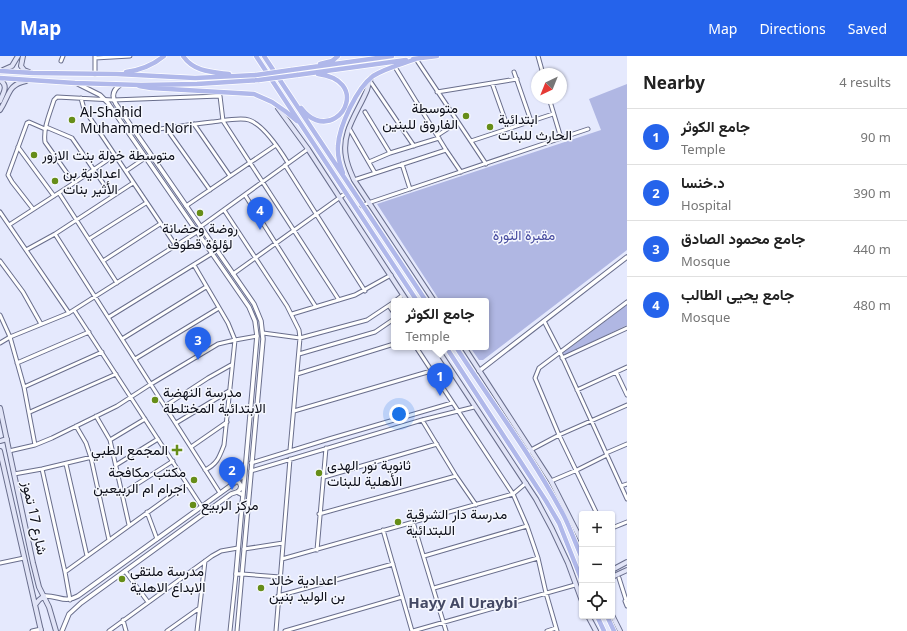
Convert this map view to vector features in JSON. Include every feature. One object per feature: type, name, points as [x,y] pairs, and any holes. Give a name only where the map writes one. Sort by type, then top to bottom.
[{"type":"highway","points":[[117,74],[146,68],[164,56]]},
{"type":"highway","points":[[183,56],[191,65],[198,69],[257,77],[297,76],[437,56]]},
{"type":"highway","points":[[264,56],[424,298]]},
{"type":"highway","points":[[304,69],[332,60],[338,56]]},
{"type":"highway","points":[[134,85],[197,84],[257,77],[291,70],[392,56]]},
{"type":"highway","points":[[256,57],[415,298]]},
{"type":"highway","points":[[348,184],[338,155],[340,133],[353,103],[370,80],[382,71],[416,59]]},
{"type":"highway","points":[[0,71],[196,78],[238,75]]},
{"type":"highway","points":[[290,95],[306,113],[317,120],[322,121],[332,119],[341,113],[347,100],[344,88],[338,81],[328,76],[312,74]]},
{"type":"highway","points":[[0,79],[123,84],[151,88],[248,93],[261,96],[285,110],[303,128]]},
{"type":"highway","points":[[410,276],[415,272]]},
{"type":"highway","points":[[448,350],[559,523],[579,574]]},
{"type":"highway","points":[[458,350],[554,498],[579,548]]},
{"type":"highway","points":[[465,376],[472,371]]},
{"type":"highway","points":[[546,501],[554,498]]},
{"type":"highway","points":[[568,563],[573,561]]},
{"type":"highway","points":[[598,619],[604,631]]},
{"type":"highway","points":[[608,619],[614,631]]},
{"type":"main road","points":[[0,71],[12,66],[18,56]]},
{"type":"main road","points":[[23,56],[21,64],[22,67],[24,70],[32,73]]},
{"type":"main road","points":[[0,79],[5,84],[0,101]]},
{"type":"main road","points":[[0,110],[14,85],[32,80]]},
{"type":"main road","points":[[370,80],[367,90],[349,128],[346,138],[345,156],[354,180],[432,298]]},
{"type":"main road","points":[[272,102],[285,116],[308,149],[405,298]]},
{"type":"main road","points":[[438,350],[474,407],[526,483],[552,529],[568,563],[579,594]]},
{"type":"main road","points":[[466,350],[551,481],[579,536]]},
{"type":"main road","name":"شارع 17 تموز","points":[[0,408],[39,587],[49,607],[56,631]]},
{"type":"main road","points":[[0,441],[7,439]]},
{"type":"main road","name":"شارع 17 تموز","points":[[0,451],[0,457],[41,630]]},
{"type":"main road","points":[[615,568],[627,562]]},
{"type":"main road","points":[[615,576],[627,570]]},
{"type":"main road","points":[[35,606],[44,596]]},
{"type":"main road","points":[[590,619],[596,631]]},
{"type":"main road","points":[[614,619],[620,631]]},
{"type":"street","points":[[61,61],[63,56]]},
{"type":"street","points":[[95,74],[95,57],[130,56]]},
{"type":"street","points":[[538,56],[541,68]]},
{"type":"street","points":[[416,59],[486,164]]},
{"type":"street","points":[[395,67],[461,172]]},
{"type":"street","points":[[514,72],[531,121]]},
{"type":"street","points":[[437,92],[517,79]]},
{"type":"street","points":[[370,80],[414,146]]},
{"type":"street","points":[[75,83],[94,92],[105,100],[251,311],[256,326],[257,336],[251,411],[230,631]]},
{"type":"street","points":[[492,83],[508,128]]},
{"type":"street","points":[[123,84],[118,86],[115,90],[113,100],[257,310],[261,321],[263,333],[237,631]]},
{"type":"street","points":[[74,183],[45,142],[45,128],[54,100],[57,97],[113,100],[220,96],[223,121],[339,300]]},
{"type":"street","points":[[81,98],[84,109],[176,246]]},
{"type":"street","points":[[550,104],[561,138]]},
{"type":"street","points":[[365,112],[390,153]]},
{"type":"street","points":[[471,141],[553,114]]},
{"type":"street","points":[[135,132],[194,124],[245,119],[251,120],[259,126],[276,145],[316,214],[365,291]]},
{"type":"street","points":[[33,210],[8,175],[26,123],[29,122],[72,138],[112,196]]},
{"type":"street","points":[[369,162],[390,153],[438,137],[458,122]]},
{"type":"street","points":[[194,124],[230,176]]},
{"type":"street","points":[[166,128],[210,190]]},
{"type":"street","points":[[349,128],[375,173]]},
{"type":"street","points":[[362,206],[368,202],[588,129]]},
{"type":"street","points":[[186,206],[276,145]]},
{"type":"street","points":[[18,147],[54,196]]},
{"type":"street","points":[[200,227],[308,149]]},
{"type":"street","points":[[354,180],[446,150]]},
{"type":"street","points":[[9,225],[115,155]]},
{"type":"street","points":[[126,171],[145,158]]},
{"type":"street","points":[[402,164],[410,189]]},
{"type":"street","points":[[26,250],[56,234],[133,183]]},
{"type":"street","points":[[58,193],[117,283]]},
{"type":"street","points":[[232,274],[346,193]]},
{"type":"street","points":[[245,195],[316,307]]},
{"type":"street","points":[[89,239],[146,203]]},
{"type":"street","points":[[224,210],[292,314],[299,330],[299,354],[290,450]]},
{"type":"street","points":[[0,212],[69,313]]},
{"type":"street","points":[[185,215],[188,212],[194,218]]},
{"type":"street","points":[[103,261],[160,224]]},
{"type":"street","points":[[0,343],[10,337],[69,313],[197,232]]},
{"type":"street","points":[[56,234],[220,493]]},
{"type":"street","points":[[109,317],[211,254]]},
{"type":"street","points":[[479,371],[627,257]]},
{"type":"street","points":[[0,261],[23,292],[41,324]]},
{"type":"street","points":[[194,265],[228,323],[234,340],[224,445],[220,456],[214,465],[205,470]]},
{"type":"street","points":[[292,314],[365,291],[391,276]]},
{"type":"street","points":[[230,280],[236,286],[239,284]]},
{"type":"street","points":[[122,339],[206,287]]},
{"type":"street","points":[[400,298],[403,295]]},
{"type":"street","points":[[596,511],[535,378],[539,368],[627,302]]},
{"type":"street","points":[[263,333],[300,338],[367,320],[389,306],[391,309]]},
{"type":"street","points":[[135,359],[219,308]]},
{"type":"street","points":[[74,310],[202,507]]},
{"type":"street","points":[[0,315],[10,337],[24,387],[30,412],[35,445]]},
{"type":"street","points":[[299,354],[375,332],[391,321]]},
{"type":"street","points":[[544,321],[560,352],[576,390],[627,499]]},
{"type":"street","points":[[562,358],[627,328]]},
{"type":"street","points":[[17,363],[89,332]]},
{"type":"street","points":[[9,452],[35,445],[117,406],[209,348],[234,340],[257,336]]},
{"type":"street","points":[[297,374],[391,345]]},
{"type":"street","points":[[418,350],[513,494],[527,526],[538,558],[557,630],[547,631]]},
{"type":"street","points":[[24,387],[102,352]]},
{"type":"street","points":[[165,406],[231,365]]},
{"type":"street","points":[[576,390],[627,366]]},
{"type":"street","points":[[294,411],[431,371]]},
{"type":"street","points":[[616,372],[627,395]]},
{"type":"street","points":[[30,412],[116,374]]},
{"type":"street","points":[[176,423],[229,390]]},
{"type":"street","points":[[252,463],[290,450],[452,403]]},
{"type":"street","points":[[526,453],[560,435],[627,405]]},
{"type":"street","points":[[251,472],[331,446],[457,410],[474,407]]},
{"type":"street","points":[[251,411],[256,412]]},
{"type":"street","points":[[96,416],[110,440],[129,525]]},
{"type":"street","points":[[110,440],[145,419]]},
{"type":"street","points":[[422,420],[456,476],[476,505]]},
{"type":"street","points":[[190,447],[227,422]]},
{"type":"street","points":[[76,426],[86,443],[91,458],[109,540]]},
{"type":"street","points":[[116,465],[158,439]]},
{"type":"street","points":[[329,439],[331,446]]},
{"type":"street","points":[[324,478],[437,444]]},
{"type":"street","points":[[551,481],[577,470],[627,444]]},
{"type":"street","points":[[317,550],[326,448]]},
{"type":"street","points":[[14,474],[66,464],[113,452]]},
{"type":"street","points":[[281,453],[282,462]]},
{"type":"street","points":[[276,631],[290,459]]},
{"type":"street","points":[[122,493],[173,461]]},
{"type":"street","points":[[66,464],[87,556]]},
{"type":"street","points":[[42,469],[70,600]]},
{"type":"street","points":[[44,596],[70,600],[78,596],[202,507],[245,474]]},
{"type":"street","points":[[319,514],[456,476]]},
{"type":"street","points":[[62,631],[67,618],[74,608],[231,494],[240,490],[241,486],[237,481]]},
{"type":"street","points":[[282,559],[513,494],[526,483]]},
{"type":"street","points":[[65,572],[187,484]]},
{"type":"street","points":[[621,486],[627,484]]},
{"type":"street","points":[[237,492],[243,495]]},
{"type":"street","points":[[147,512],[157,539]]},
{"type":"street","points":[[413,522],[446,631]]},
{"type":"street","points":[[615,527],[627,522]]},
{"type":"street","points":[[424,556],[527,526]]},
{"type":"street","points":[[383,530],[413,631],[575,585]]},
{"type":"street","points":[[244,549],[283,543]]},
{"type":"street","points":[[109,631],[205,561],[221,552],[238,548]]},
{"type":"street","points":[[0,563],[24,558]]},
{"type":"street","points":[[434,588],[538,558]]},
{"type":"street","points":[[196,631],[205,561]]},
{"type":"street","points":[[278,596],[393,564]]},
{"type":"street","points":[[125,571],[148,602]]},
{"type":"street","points":[[236,574],[280,577]]},
{"type":"street","points":[[619,578],[627,606]]},
{"type":"street","points":[[284,631],[402,597]]},
{"type":"street","points":[[167,631],[198,609]]},
{"type":"street","points":[[123,620],[126,631]]},
{"type":"street","points":[[32,631],[41,630]]},
{"type":"green space","name":"مقبرة الثورة","points":[[627,84],[627,250],[483,360],[479,360],[472,350],[489,350],[489,298],[438,298],[377,204],[601,130],[589,99]]},
{"type":"green space","points":[[627,305],[627,325],[565,355],[563,353]]},
{"type":"place","name":"متوسطة الفاروق للبنين","points":[[466,116]]},
{"type":"place","name":"Al-Shahid Muhammed Nori","points":[[72,120]]},
{"type":"place","name":"ابتدائية الحارث للبنات","points":[[490,127]]},
{"type":"place","name":"متوسطة خولة بنت الازور","points":[[34,155]]},
{"type":"place","name":"اعدادية بن الأثير بنات","points":[[55,181]]},
{"type":"place","name":"روضة وحضانة لؤلؤة قطوف","points":[[200,213]]},
{"type":"place","name":"جامع يحيى الطالب","points":[[260,230]]},
{"type":"place","name":"جامع محمود الصادق","points":[[198,360]]},
{"type":"place","name":"جامع الكوثر","points":[[440,396]]},
{"type":"place","name":"مدرسة النهضة الابتدائية المختلطة","points":[[155,400]]},
{"type":"place","name":"المجمع الطبي","points":[[177,450]]},
{"type":"place","name":"ثانوية نور الهدى الأهلية للبنات","points":[[319,473]]},
{"type":"place","name":"مكتب مكافحة اجرام ام الربيعين","points":[[194,480]]},
{"type":"place","name":"د.خنسا","points":[[232,490]]},
{"type":"place","name":"مركز الربيع","points":[[193,505]]},
{"type":"place","name":"مدرسة دار الشرقية اللبتدائية","points":[[398,522]]},
{"type":"place","name":"مدرسة ملتقى الابداع الاهلية","points":[[122,579]]},
{"type":"place","name":"اعدادية خالد بن الوليد بنين","points":[[261,588]]},
{"type":"district","name":"Hayy Al Uraybi","points":[[463,603]]}]
